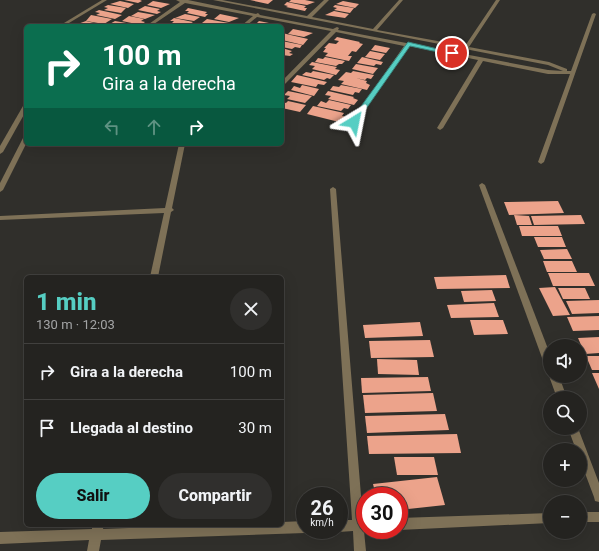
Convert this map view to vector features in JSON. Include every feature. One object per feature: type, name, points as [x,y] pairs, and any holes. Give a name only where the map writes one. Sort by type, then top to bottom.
[{"type":"street","points":[[64,24],[105,0]]},
{"type":"street","points":[[178,0],[548,72],[574,74]]},
{"type":"street","points":[[215,0],[549,64],[574,74]]},
{"type":"street","points":[[234,4],[239,0]]},
{"type":"street","points":[[308,18],[327,0]]},
{"type":"street","points":[[374,30],[401,0]]},
{"type":"street","points":[[466,48],[498,0]]},
{"type":"street","points":[[151,24],[185,1]]},
{"type":"street","points":[[245,24],[264,9]]},
{"type":"street","points":[[541,162],[574,74],[594,14]]},
{"type":"street","points":[[284,82],[340,24]]},
{"type":"street","points":[[354,122],[408,44]]},
{"type":"street","points":[[440,128],[481,58]]},
{"type":"street","points":[[0,152],[24,110]]},
{"type":"street","points":[[0,190],[24,142]]},
{"type":"street","points":[[154,275],[170,210],[182,146]]},
{"type":"street","points":[[482,185],[543,347]]},
{"type":"street","points":[[333,189],[358,487]]},
{"type":"street","points":[[0,218],[170,210]]},
{"type":"street","points":[[576,435],[599,497]]},
{"type":"street","points":[[587,517],[599,517]]},
{"type":"street","points":[[408,524],[543,518]]},
{"type":"street","points":[[0,538],[97,530],[296,527]]},
{"type":"street","points":[[93,551],[97,530]]},
{"type":"street","points":[[360,539],[360,551]]},
{"type":"building","points":[[124,0],[140,0],[142,1],[138,3]]},
{"type":"building","points":[[250,0],[273,0],[268,4]]},
{"type":"building","points":[[291,0],[315,2],[307,5],[289,2]]},
{"type":"building","points":[[120,1],[134,4],[128,8],[110,4]]},
{"type":"building","points":[[153,1],[170,4],[161,8],[147,5]]},
{"type":"building","points":[[343,1],[359,4],[355,8],[336,4]]},
{"type":"building","points":[[287,2],[306,6],[304,8],[307,8],[305,11],[286,7],[288,6],[284,5]]},
{"type":"building","points":[[108,5],[126,8],[121,13],[104,10],[108,8],[104,7]]},
{"type":"building","points":[[335,5],[354,8],[350,13],[334,10],[337,8],[333,7]]},
{"type":"building","points":[[145,6],[160,9],[157,11],[161,12],[157,14],[138,10]]},
{"type":"building","points":[[188,8],[207,12],[205,14],[208,14],[205,17],[187,13],[189,11],[185,11]]},
{"type":"building","points":[[99,10],[122,15],[115,19],[96,15],[100,13],[95,12]]},
{"type":"building","points":[[334,11],[349,14],[345,18],[325,15]]},
{"type":"building","points":[[138,12],[155,15],[145,19],[131,16]]},
{"type":"building","points":[[185,14],[200,17],[194,21],[175,18]]},
{"type":"building","points":[[220,14],[239,18],[229,22],[214,19]]},
{"type":"building","points":[[91,15],[112,19],[104,24],[86,21]]},
{"type":"building","points":[[129,16],[144,19],[141,21],[145,22],[142,24],[136,24],[122,21]]},
{"type":"building","points":[[174,18],[193,22],[190,24],[171,24],[174,21],[170,21]]},
{"type":"building","points":[[207,19],[229,23],[210,24],[202,23]]},
{"type":"building","points":[[86,21],[98,24],[78,24]]},
{"type":"building","points":[[115,21],[132,24],[110,24]]},
{"type":"building","points":[[259,21],[274,24],[256,24]]},
{"type":"building","points":[[293,29],[313,33],[304,37],[288,34]]},
{"type":"building","points":[[284,33],[308,39],[303,45],[284,40]]},
{"type":"building","points":[[337,37],[363,44],[356,52],[352,51],[348,56],[352,56],[349,61],[325,56],[328,53],[323,52],[326,48],[324,48],[329,43],[336,44],[339,41],[334,40]]},
{"type":"building","points":[[284,41],[302,45],[300,48],[295,47],[292,49],[284,47]]},
{"type":"building","points":[[375,45],[390,48],[386,53],[371,50]]},
{"type":"building","points":[[284,49],[292,51],[289,53],[293,54],[290,56],[284,55]]},
{"type":"building","points":[[370,51],[385,54],[380,60],[365,57]]},
{"type":"building","points":[[325,57],[345,61],[336,66],[315,62],[318,58],[323,59]]},
{"type":"building","points":[[362,57],[383,62],[381,65],[376,64],[374,66],[357,63]]},
{"type":"building","points":[[312,62],[337,67],[335,69],[340,70],[336,75],[312,69],[315,66],[309,65]]},
{"type":"building","points":[[356,64],[378,68],[373,74],[352,69]]},
{"type":"building","points":[[313,71],[334,75],[330,79],[327,78],[324,80],[302,75],[306,72],[311,73]]},
{"type":"building","points":[[353,71],[374,75],[371,79],[367,78],[365,80],[356,78],[367,81],[366,83],[370,85],[367,90],[341,84],[344,81],[338,80],[346,72],[351,73]]},
{"type":"building","points":[[297,75],[327,82],[324,85],[318,84],[316,87],[291,82]]},
{"type":"building","points":[[302,85],[319,89],[314,96],[291,90],[294,86],[300,88]]},
{"type":"building","points":[[341,85],[362,89],[359,93],[355,92],[353,95],[330,90],[333,86],[339,87]]},
{"type":"building","points":[[288,91],[312,96],[305,103],[287,99],[290,96],[284,95]]},
{"type":"building","points":[[328,91],[354,97],[353,98],[358,100],[354,105],[328,99],[331,96],[325,95]]},
{"type":"building","points":[[329,100],[351,105],[348,109],[344,108],[341,111],[317,106],[321,101],[326,103]]},
{"type":"building","points":[[288,101],[306,105],[300,112],[284,108],[284,102]]},
{"type":"building","points":[[313,106],[344,113],[342,116],[347,117],[343,123],[307,114]]},
{"type":"building","points":[[558,201],[564,213],[509,215],[504,202]]},
{"type":"building","points":[[514,215],[529,216],[532,225],[517,225]]},
{"type":"building","points":[[581,215],[585,224],[534,225],[531,216]]},
{"type":"building","points":[[519,226],[558,226],[562,236],[522,236]]},
{"type":"building","points":[[534,237],[562,237],[566,247],[538,247]]},
{"type":"building","points":[[567,249],[572,259],[544,259],[540,250]]},
{"type":"building","points":[[543,261],[572,261],[577,272],[547,272]]},
{"type":"building","points":[[548,273],[589,273],[595,286],[553,286]]},
{"type":"building","points":[[506,275],[510,288],[437,289],[434,277]]},
{"type":"building","points":[[555,287],[570,315],[553,316],[539,288]]},
{"type":"building","points":[[558,288],[585,288],[590,299],[563,299]]},
{"type":"building","points":[[492,290],[496,301],[464,302],[461,291]]},
{"type":"building","points":[[599,300],[599,313],[572,314],[566,301]]},
{"type":"building","points":[[494,303],[499,317],[451,318],[447,305]]},
{"type":"building","points":[[599,316],[599,330],[573,331],[567,317]]},
{"type":"building","points":[[470,320],[503,320],[508,334],[474,335]]},
{"type":"building","points":[[420,322],[423,336],[365,338],[363,325]]},
{"type":"building","points":[[599,337],[599,353],[587,354],[587,339],[578,338]]},
{"type":"building","points":[[430,340],[434,357],[371,358],[369,341]]},
{"type":"building","points":[[587,356],[599,356],[599,370],[592,370]]},
{"type":"building","points":[[377,359],[417,360],[419,375],[378,374]]},
{"type":"building","points":[[592,373],[599,373],[599,389]]},
{"type":"building","points":[[428,377],[431,391],[362,393],[361,378]]},
{"type":"building","points":[[433,393],[437,411],[365,413],[363,395]]},
{"type":"building","points":[[445,414],[449,430],[367,433],[365,416]]},
{"type":"building","points":[[457,434],[461,453],[369,454],[367,436]]},
{"type":"building","points":[[394,457],[434,457],[438,475],[397,475]]},
{"type":"building","points":[[437,477],[445,505],[408,509],[408,487],[374,487],[373,484]]},
{"type":"route","points":[[354,122],[408,44],[452,53]]}]
